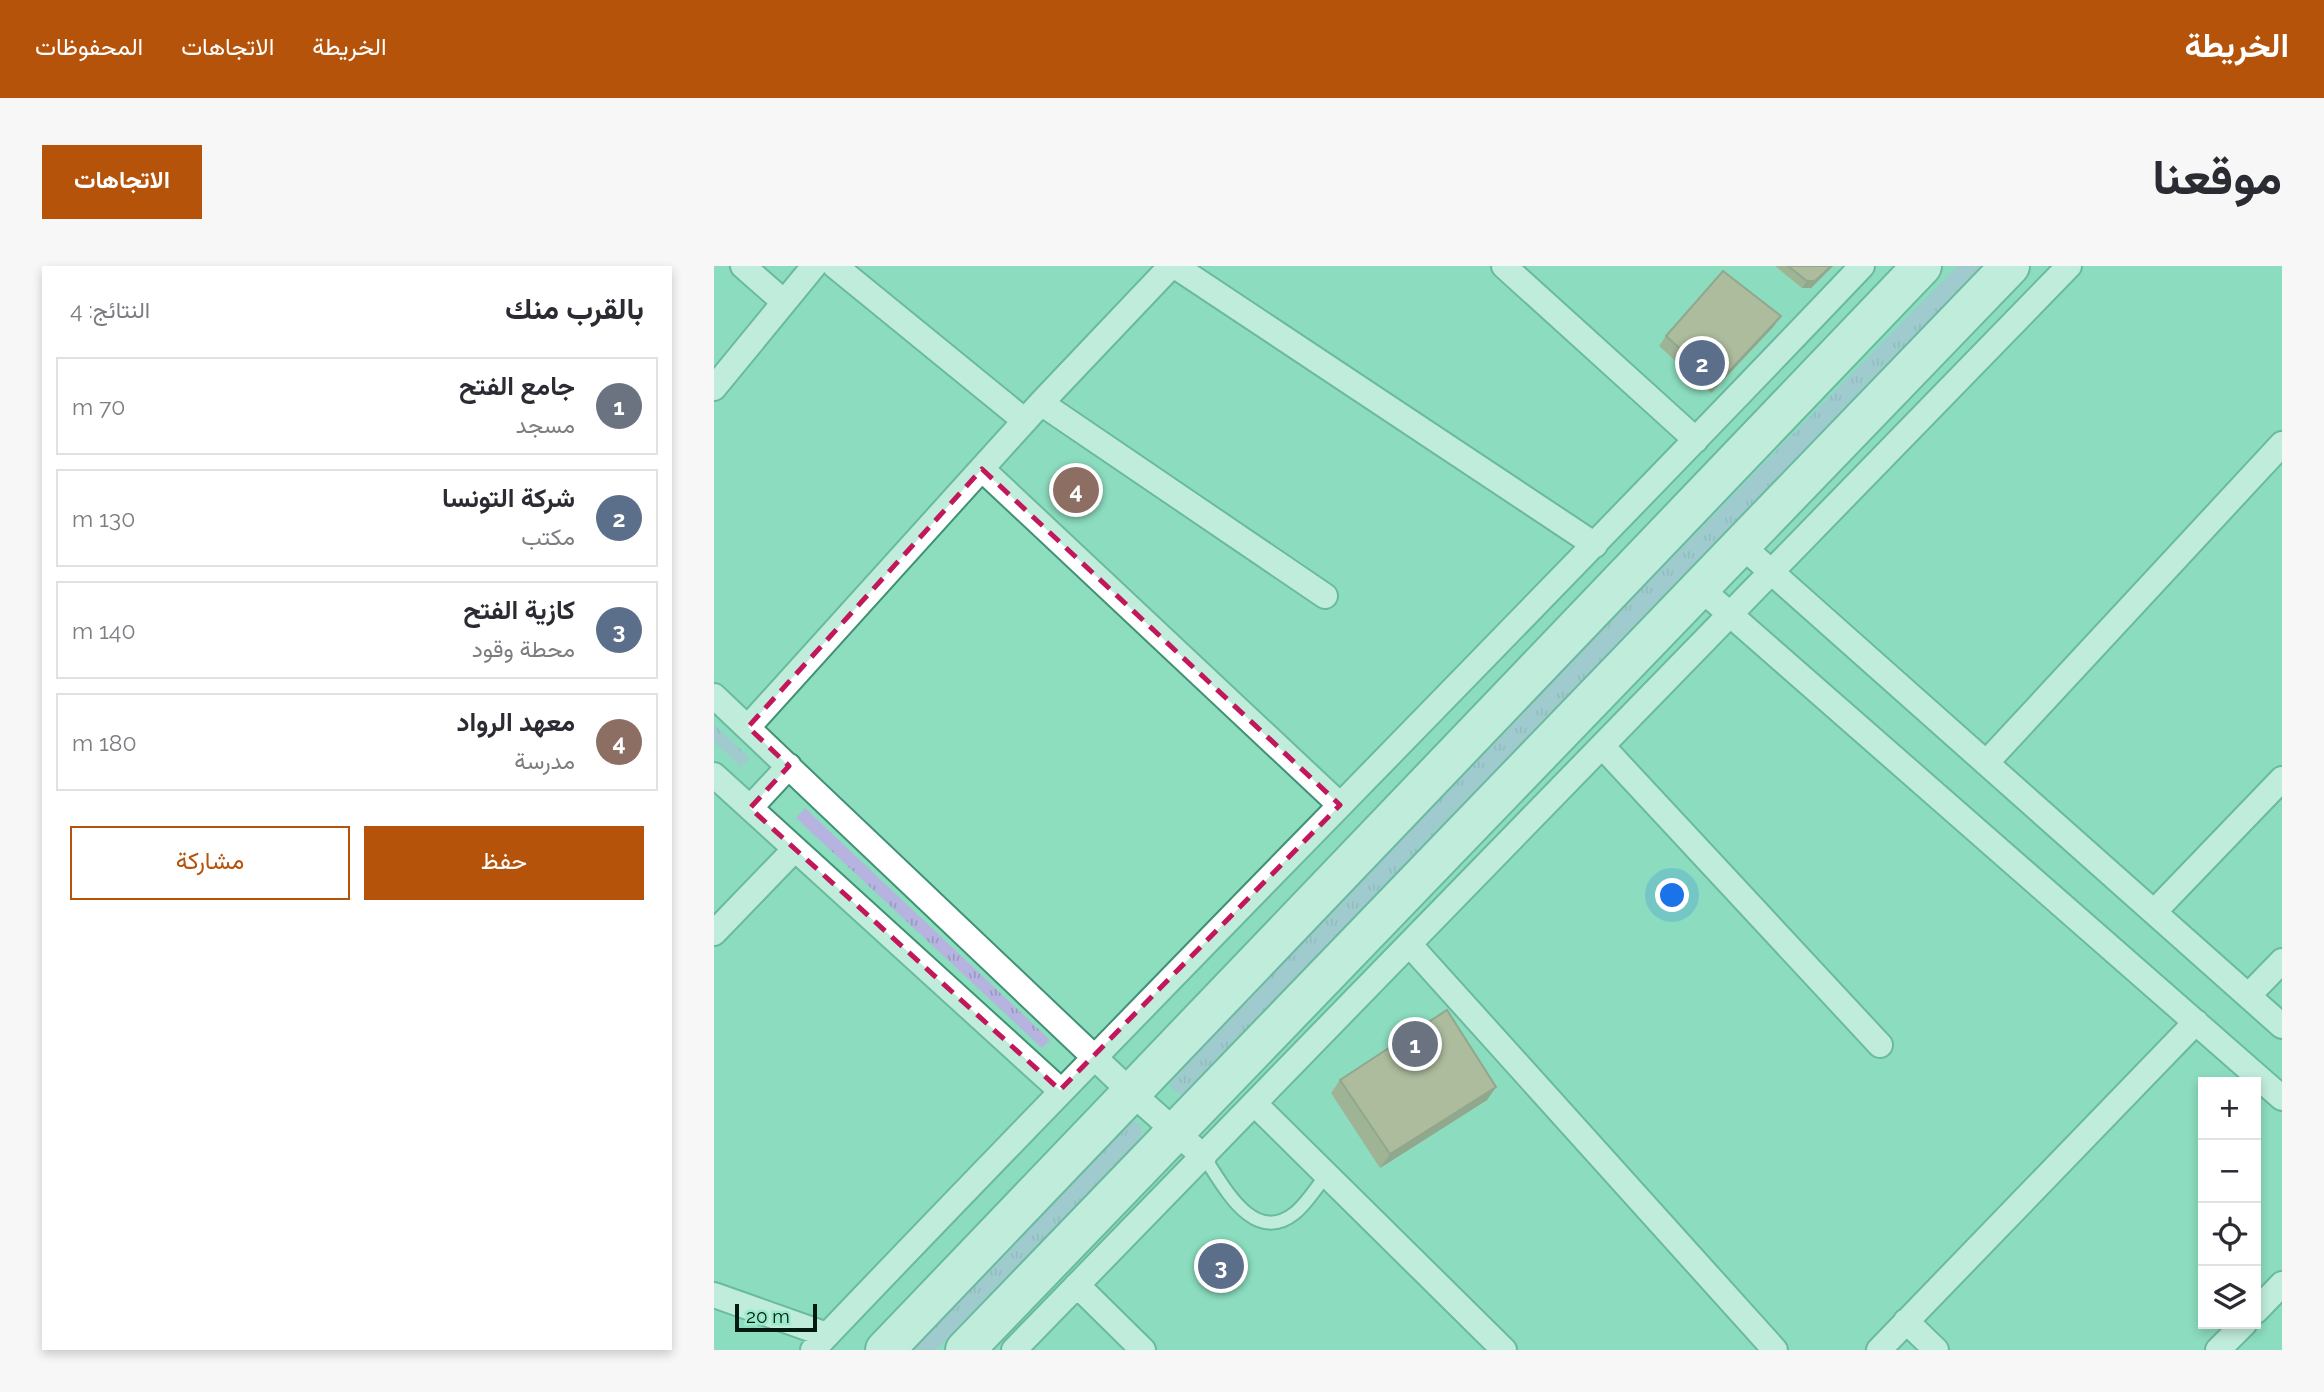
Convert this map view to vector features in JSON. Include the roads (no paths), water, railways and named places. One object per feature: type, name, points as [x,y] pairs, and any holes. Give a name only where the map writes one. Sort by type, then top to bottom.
[{"type":"main road","points":[[885,1350],[1133,1094],[1922,266]]},
{"type":"main road","points":[[965,1350],[1190,1144],[1700,587],[2010,266]]},
{"type":"street","points":[[743,266],[784,302]]},
{"type":"street","points":[[714,388],[814,266]]},
{"type":"street","points":[[835,266],[1033,412],[1325,596]]},
{"type":"street","points":[[748,727],[1033,412],[1172,266],[1595,545]]},
{"type":"street","points":[[1504,266],[1696,440]]},
{"type":"street","points":[[714,1295],[820,1342],[1060,1090],[1595,545],[1862,266]]},
{"type":"street","points":[[1014,1350],[1077,1285],[1190,1144],[1255,1104],[2068,266]]},
{"type":"street","points":[[1986,763],[2282,444]]},
{"type":"street","points":[[982,469],[1340,805]]},
{"type":"street","points":[[1741,545],[2282,1026]]},
{"type":"street","points":[[1700,587],[2282,1098]]},
{"type":"street","points":[[714,696],[1133,1094],[1190,1144]]},
{"type":"street","points":[[1603,747],[1880,1045]]},
{"type":"street","points":[[750,808],[789,766]]},
{"type":"street","points":[[714,775],[1060,1090]]},
{"type":"street","points":[[2154,912],[2282,779]]},
{"type":"street","points":[[714,933],[795,849]]},
{"type":"street","points":[[1410,945],[1775,1350]]},
{"type":"street","points":[[2248,996],[2282,961]]},
{"type":"street","points":[[1879,1350],[2196,1022]]},
{"type":"street","points":[[1255,1104],[1504,1350]]},
{"type":"street","points":[[2261,1306],[2282,1284]]},
{"type":"street","points":[[1077,1285],[1143,1350]]},
{"type":"street","points":[[1906,1321],[1936,1350]]},
{"type":"street","points":[[2218,1350],[2239,1329]]},
{"type":"lane","points":[[1190,1144],[1241,1208],[1258,1222],[1275,1224],[1296,1212],[1326,1175]]},
{"type":"place","name":"شركة التونسا","points":[[1702,363]]},
{"type":"place","name":"معهد الرواد","points":[[1076,490]]},
{"type":"place","name":"جامع الفتح","points":[[1415,1044]]},
{"type":"place","name":"كازية الفتح","points":[[1221,1266]]}]
